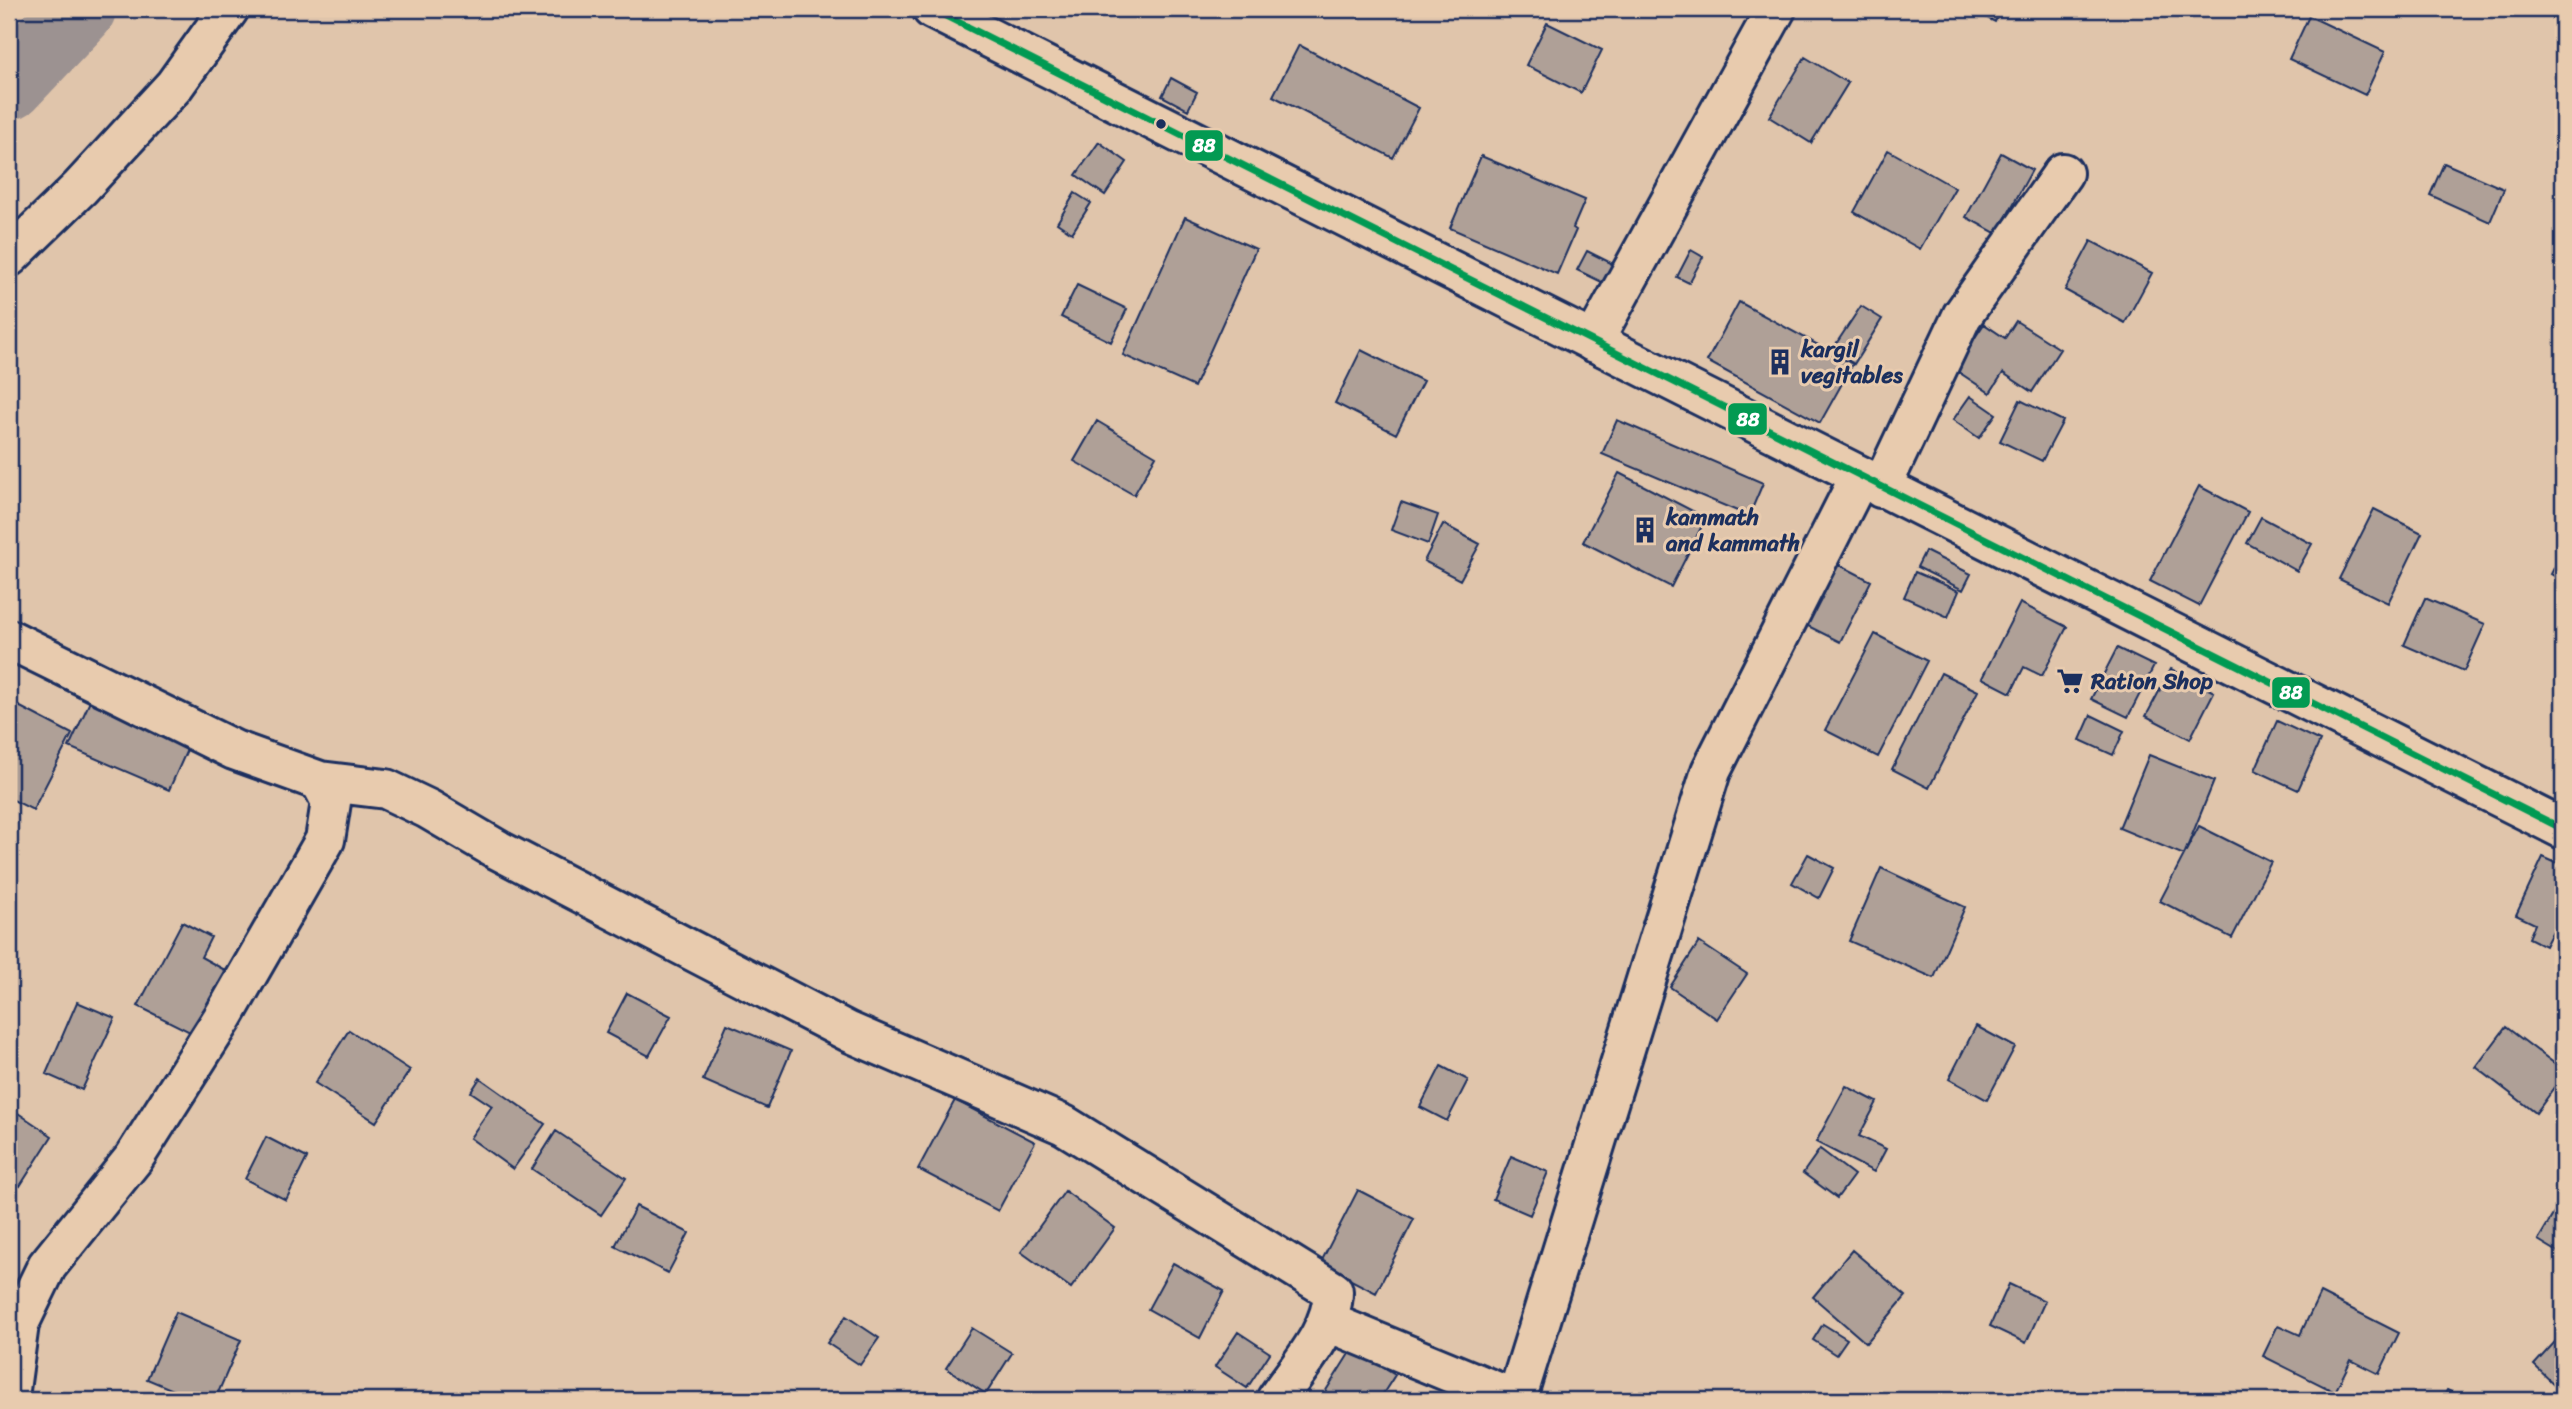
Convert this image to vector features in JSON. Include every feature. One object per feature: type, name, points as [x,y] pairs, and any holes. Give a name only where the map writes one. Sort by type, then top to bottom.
[{"type":"street","points":[[9,257],[80,188],[174,86],[229,9]]},
{"type":"street","points":[[932,9],[2563,829]]},
{"type":"street","points":[[1593,342],[1776,9]]},
{"type":"street","points":[[1328,1322],[1517,1400],[1711,771],[1962,316],[2063,173]]},
{"type":"street","points":[[9,639],[234,750],[320,781],[386,789],[428,809],[568,887],[849,1032],[1064,1125],[1333,1291],[1333,1305],[1328,1322],[1276,1400]]},
{"type":"street","points":[[9,1397],[19,1324],[47,1266],[134,1158],[224,1016],[325,840],[331,802],[320,781]]},
{"type":"building","points":[[1969,9],[2001,9],[1995,22]]},
{"type":"building","points":[[2309,16],[2385,52],[2365,95],[2289,59]]},
{"type":"building","points":[[1547,23],[1602,50],[1581,93],[1526,65]]},
{"type":"building","points":[[1299,45],[1419,108],[1393,158],[1273,96]]},
{"type":"building","points":[[1805,57],[1848,83],[1811,143],[1769,117]]},
{"type":"building","points":[[1171,78],[1197,92],[1188,110],[1162,96]]},
{"type":"building","points":[[1099,142],[1127,162],[1105,195],[1076,175]]},
{"type":"building","points":[[1888,150],[1955,188],[1920,249],[1854,212]]},
{"type":"building","points":[[2001,153],[2032,170],[1997,234],[1966,217]]},
{"type":"building","points":[[1481,156],[1585,200],[1573,228],[1576,230],[1557,274],[1450,228]]},
{"type":"building","points":[[2444,163],[2504,189],[2490,222],[2430,195]]},
{"type":"building","points":[[1075,193],[1091,203],[1072,233],[1057,223]]},
{"type":"building","points":[[1185,217],[1256,249],[1194,387],[1123,355]]},
{"type":"building","points":[[2091,241],[2152,273],[2125,323],[2065,290]]},
{"type":"building","points":[[1691,250],[1703,257],[1689,283],[1677,277]]},
{"type":"building","points":[[1587,251],[1627,271],[1618,290],[1577,270]]},
{"type":"building","points":[[1077,285],[1127,309],[1111,342],[1061,317]]},
{"type":"building","name":"kargil vegitables","points":[[1739,302],[1853,364],[1820,423],[1707,361]]},
{"type":"building","points":[[1861,306],[1882,319],[1854,364],[1832,350]]},
{"type":"building","points":[[2016,321],[2060,349],[2032,392],[2003,373],[1990,393],[1954,369],[1984,324],[2005,338]]},
{"type":"building","points":[[1361,350],[1423,381],[1396,434],[1335,403]]},
{"type":"building","points":[[1970,396],[1996,414],[1979,438],[1953,420]]},
{"type":"building","points":[[2020,400],[2063,421],[2042,461],[2000,441]]},
{"type":"building","points":[[1617,420],[1763,483],[1749,516],[1602,454]]},
{"type":"building","points":[[1097,421],[1156,456],[1134,495],[1074,461]]},
{"type":"building","name":"kammath and kammath","points":[[1619,473],[1706,518],[1671,587],[1583,542]]},
{"type":"building","points":[[2199,486],[2248,512],[2199,606],[2150,581]]},
{"type":"building","points":[[1401,502],[1438,515],[1428,544],[1391,530]]},
{"type":"building","points":[[2374,509],[2422,533],[2388,603],[2339,579]]},
{"type":"building","points":[[2261,517],[2312,544],[2297,571],[2247,543]]},
{"type":"building","points":[[1443,524],[1480,544],[1460,580],[1424,561]]},
{"type":"building","points":[[2563,550],[2563,581],[2551,574]]},
{"type":"building","points":[[1925,551],[1971,574],[1963,590],[1917,567]]},
{"type":"building","points":[[1836,563],[1871,581],[1840,642],[1804,624]]},
{"type":"building","points":[[1915,572],[1959,591],[1948,617],[1904,597]]},
{"type":"building","points":[[2425,598],[2485,624],[2464,671],[2404,645]]},
{"type":"building","points":[[2020,603],[2067,627],[2042,676],[2024,667],[2011,693],[1982,678]]},
{"type":"building","points":[[1875,634],[1927,661],[1878,757],[1825,730]]},
{"type":"building","points":[[2117,648],[2154,666],[2128,717],[2091,699]]},
{"type":"building","points":[[2171,669],[2214,692],[2190,739],[2146,716]]},
{"type":"building","points":[[1941,673],[1978,691],[1929,788],[1892,769]]},
{"type":"building","points":[[91,699],[190,743],[169,790],[69,747]]},
{"type":"building","points":[[9,701],[72,734],[33,810],[9,798]]},
{"type":"building","points":[[2091,715],[2124,731],[2113,755],[2080,740]]},
{"type":"building","points":[[2277,721],[2320,741],[2298,790],[2255,770]]},
{"type":"building","points":[[2149,755],[2214,781],[2184,855],[2119,828]]},
{"type":"building","points":[[2199,826],[2271,862],[2232,938],[2160,901]]},
{"type":"building","points":[[1808,854],[1834,868],[1819,898],[1792,883]]},
{"type":"building","points":[[2543,857],[2563,866],[2563,922],[2559,919],[2545,946],[2529,938],[2535,924],[2516,915]]},
{"type":"building","points":[[1881,868],[1965,907],[1934,978],[1849,941]]},
{"type":"building","points":[[182,922],[211,937],[201,957],[234,975],[202,1038],[138,1006]]},
{"type":"building","points":[[1699,942],[1747,974],[1717,1019],[1670,987]]},
{"type":"building","points":[[627,993],[671,1016],[649,1056],[606,1033]]},
{"type":"building","points":[[77,1002],[115,1018],[82,1090],[46,1074]]},
{"type":"building","points":[[727,1024],[791,1051],[767,1108],[703,1080]]},
{"type":"building","points":[[1976,1026],[2015,1047],[1987,1100],[1949,1079]]},
{"type":"building","points":[[2506,1027],[2563,1070],[2563,1076],[2536,1113],[2476,1067]]},
{"type":"building","points":[[349,1030],[410,1070],[376,1122],[315,1083]]},
{"type":"building","points":[[1441,1066],[1468,1080],[1447,1121],[1420,1107]]},
{"type":"building","points":[[480,1078],[545,1124],[513,1169],[470,1138],[492,1106],[471,1092]]},
{"type":"building","points":[[1846,1086],[1877,1102],[1859,1136],[1886,1149],[1874,1172],[1816,1142]]},
{"type":"building","points":[[955,1100],[1035,1142],[998,1211],[918,1169]]},
{"type":"building","points":[[9,1107],[52,1136],[20,1186],[9,1178]]},
{"type":"building","points":[[556,1131],[626,1178],[601,1215],[532,1169]]},
{"type":"building","points":[[266,1137],[307,1158],[286,1200],[245,1179]]},
{"type":"building","points":[[1820,1149],[1854,1175],[1837,1198],[1803,1173]]},
{"type":"building","points":[[1511,1156],[1548,1172],[1530,1215],[1493,1199]]},
{"type":"building","points":[[1358,1190],[1414,1219],[1376,1293],[1320,1264]]},
{"type":"building","points":[[1065,1191],[1115,1228],[1071,1288],[1021,1252]]},
{"type":"building","points":[[2563,1198],[2563,1255],[2538,1240]]},
{"type":"building","points":[[636,1206],[689,1233],[668,1273],[615,1246]]},
{"type":"building","points":[[1852,1250],[1906,1296],[1866,1343],[1813,1297]]},
{"type":"building","points":[[1173,1263],[1224,1291],[1200,1338],[1148,1309]]},
{"type":"building","points":[[2009,1284],[2045,1301],[2026,1343],[1990,1326]]},
{"type":"building","points":[[2320,1293],[2399,1333],[2379,1374],[2351,1360],[2335,1392],[2263,1356],[2278,1325],[2300,1335]]},
{"type":"building","points":[[176,1312],[241,1340],[215,1400],[197,1400],[147,1379]]},
{"type":"building","points":[[846,1316],[879,1338],[860,1365],[827,1343]]},
{"type":"building","points":[[1823,1324],[1847,1339],[1836,1355],[1813,1340]]},
{"type":"building","points":[[972,1328],[1012,1353],[986,1394],[946,1368]]},
{"type":"building","points":[[1238,1332],[1270,1353],[1247,1388],[1215,1367]]},
{"type":"building","points":[[2563,1333],[2563,1393],[2534,1365]]},
{"type":"building","points":[[1352,1349],[1395,1375],[1379,1400],[1320,1400]]},
{"type":"building","points":[[2447,1390],[2467,1400],[2442,1400]]},
{"type":"waterway","points":[[9,84],[80,9]]},
{"type":"transit line","name":"88","points":[[932,9],[2563,829]]},
{"type":"place","name":"kargil vegitables","points":[[1780,362]]},
{"type":"place","name":"kammath and kammath","points":[[1645,530]]},
{"type":"place","name":"Ration Shop","points":[[2070,681]]}]
